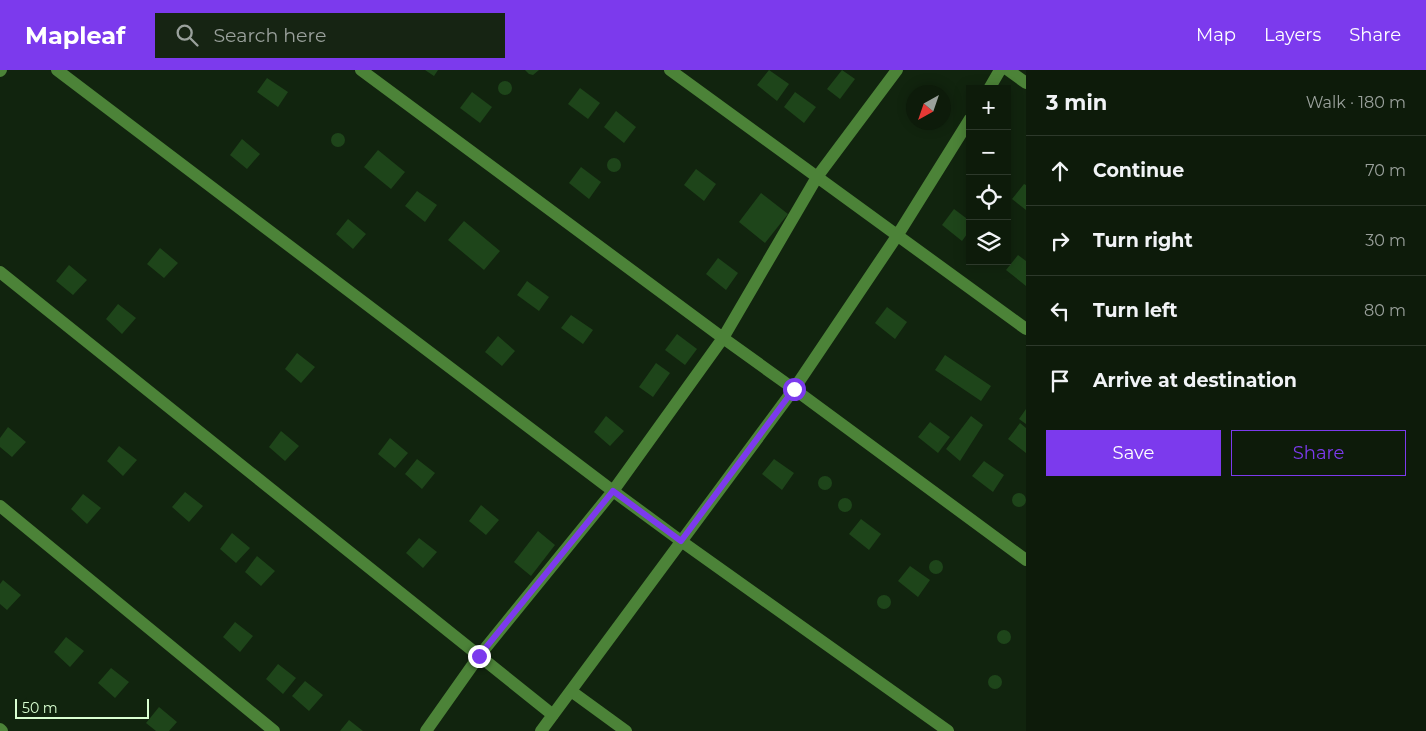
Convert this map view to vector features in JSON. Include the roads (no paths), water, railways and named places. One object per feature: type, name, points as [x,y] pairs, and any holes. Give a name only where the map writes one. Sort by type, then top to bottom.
[{"type":"street","points":[[57,70],[613,491],[948,731]]},
{"type":"street","points":[[361,70],[722,338],[1026,560]]},
{"type":"street","points":[[670,70],[1026,329]]},
{"type":"street","points":[[426,731],[479,656],[613,491],[722,338],[817,178],[897,70]]},
{"type":"street","points":[[991,85],[1000,70]]},
{"type":"street","points":[[1008,70],[1026,83]]},
{"type":"street","points":[[541,731],[794,389],[897,236],[966,125]]},
{"type":"street","points":[[0,272],[553,715]]},
{"type":"street","points":[[0,506],[274,731]]},
{"type":"street","points":[[571,691],[626,731]]}]
